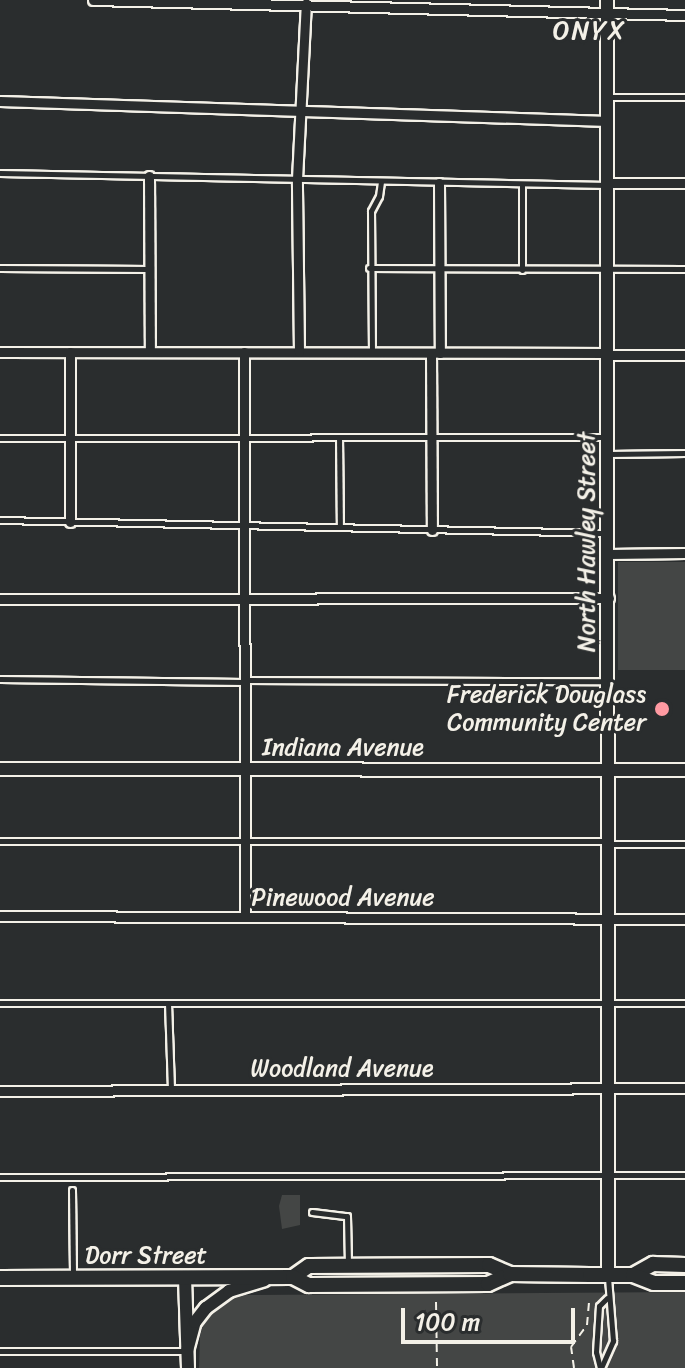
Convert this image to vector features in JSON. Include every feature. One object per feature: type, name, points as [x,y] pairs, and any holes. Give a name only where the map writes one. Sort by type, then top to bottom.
[{"type":"main road","name":"Dorr Street","points":[[633,1275],[653,1264],[685,1265]]},
{"type":"main road","name":"Dorr Street","points":[[293,1277],[309,1266],[489,1265],[510,1274],[633,1275],[654,1283],[685,1283]]},
{"type":"main road","name":"Dorr Street","points":[[0,1278],[293,1277],[309,1285],[488,1284],[510,1274]]},
{"type":"street","points":[[93,0],[306,3],[607,16],[685,15]]},
{"type":"street","name":"North Hawley Street","points":[[607,0],[608,1275]]},
{"type":"street","points":[[299,352],[297,179],[306,3]]},
{"type":"street","points":[[0,101],[608,121]]},
{"type":"street","points":[[149,176],[150,352]]},
{"type":"street","points":[[432,530],[431,439],[440,269],[439,183]]},
{"type":"street","points":[[608,184],[685,183]]},
{"type":"street","points":[[0,352],[685,355]]},
{"type":"street","points":[[70,352],[70,522]]},
{"type":"street","points":[[244,352],[245,917]]},
{"type":"street","points":[[609,554],[685,553]]},
{"type":"street","points":[[0,599],[609,598]]},
{"type":"street","name":"Indiana Avenue","points":[[0,769],[685,770]]},
{"type":"street","name":"Pinewood Avenue","points":[[0,916],[685,919]]},
{"type":"street","name":"Woodland Avenue","points":[[0,1091],[685,1088]]},
{"type":"street","points":[[187,1351],[195,1322],[216,1298],[274,1277]]},
{"type":"street","points":[[185,1278],[188,1368]]},
{"type":"lane","points":[[608,97],[685,97]]},
{"type":"lane","points":[[0,173],[608,184]]},
{"type":"lane","points":[[372,353],[369,268],[371,211],[379,196],[381,181]]},
{"type":"lane","points":[[522,184],[522,270]]},
{"type":"lane","points":[[0,268],[149,269]]},
{"type":"lane","points":[[369,268],[685,269]]},
{"type":"lane","points":[[339,437],[340,527]]},
{"type":"lane","points":[[0,438],[608,437]]},
{"type":"lane","points":[[608,454],[685,453]]},
{"type":"lane","points":[[0,520],[609,533]]},
{"type":"lane","points":[[0,679],[609,681]]},
{"type":"lane","points":[[0,841],[685,844]]},
{"type":"lane","points":[[0,1003],[685,1003]]},
{"type":"lane","points":[[168,1003],[171,1090]]},
{"type":"lane","points":[[0,1177],[685,1175]]},
{"type":"lane","points":[[72,1190],[73,1278]]},
{"type":"lane","points":[[312,1212],[347,1216],[348,1266]]},
{"type":"lane","points":[[600,1368],[612,1352],[613,1341],[613,1307],[607,1298],[608,1275]]},
{"type":"lane","points":[[600,1368],[596,1352],[599,1306],[607,1298]]},
{"type":"lane","points":[[0,1351],[187,1351]]},
{"type":"path","points":[[436,1302],[437,1368]]},
{"type":"path","points":[[574,1368],[571,1347],[587,1325],[589,1302]]},
{"type":"shaded area","points":[[618,562],[685,562],[685,670],[618,670]]},
{"type":"shaded area","points":[[282,1195],[300,1195],[300,1225],[282,1229],[279,1206]]},
{"type":"shaded area","points":[[685,1292],[685,1368],[199,1368],[200,1336],[204,1322],[226,1300],[241,1295]]},
{"type":"place","name":"Frederick Douglass Community Center","points":[[662,709]]},
{"type":"district","name":"ONYX","points":[[590,31]]}]
